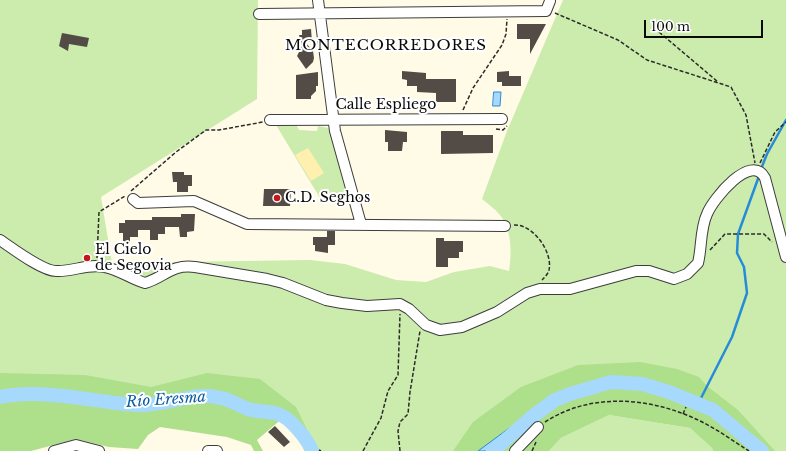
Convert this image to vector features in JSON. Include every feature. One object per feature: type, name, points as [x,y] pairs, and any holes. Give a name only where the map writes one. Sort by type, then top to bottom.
[{"type":"street","points":[[318,0],[333,119],[361,224]]},
{"type":"street","points":[[259,14],[546,11],[548,6]]},
{"type":"street","name":"Calle Espliego","points":[[270,120],[502,119]]},
{"type":"street","points":[[0,240],[18,253],[55,272],[85,266],[96,266],[125,274],[145,283],[176,268],[184,266],[267,279],[283,283],[326,300],[342,303],[367,306],[400,304],[410,309],[426,325],[440,330],[462,327],[497,312],[527,293],[540,288],[570,289],[636,271],[649,271],[674,279],[682,277],[693,269],[698,263],[705,219],[714,202],[730,183],[750,171],[756,170],[765,178],[786,257]]},
{"type":"street","points":[[132,199],[138,204],[194,201],[247,224],[505,226]]},
{"type":"street","points":[[515,451],[538,427]]},
{"type":"street","points":[[54,451],[76,445],[99,451]]},
{"type":"street","points":[[208,451],[217,451]]},
{"type":"path","points":[[548,6],[618,40],[647,60],[731,87],[746,115],[756,170]]},
{"type":"path","points":[[458,119],[473,88],[502,45],[506,34],[509,12]]},
{"type":"path","points":[[658,32],[720,84]]},
{"type":"path","points":[[96,266],[99,212],[125,195],[176,152],[206,130],[219,130],[270,120]]},
{"type":"path","points":[[756,170],[775,132],[786,122]]},
{"type":"path","points":[[505,226],[520,225],[531,232],[542,243],[550,260],[549,272],[540,283]]},
{"type":"path","points":[[699,256],[710,250],[725,234],[764,234],[775,244]]},
{"type":"path","points":[[363,451],[381,418],[388,391],[398,375],[400,310]]},
{"type":"path","points":[[400,451],[398,431],[400,422],[408,414],[421,321]]},
{"type":"path","points":[[538,427],[567,409],[596,402],[639,403],[663,407],[683,414],[699,421],[749,451]]},
{"type":"path","points":[[683,414],[686,407]]},
{"type":"green space","points":[[0,0],[258,0],[257,99],[101,197],[112,263],[310,260],[345,264],[396,280],[426,282],[454,272],[490,266],[509,271],[511,249],[509,233],[503,220],[497,212],[482,199],[507,131],[563,0],[786,0],[786,451],[762,451],[611,382],[575,392],[555,400],[531,417],[493,451],[312,451],[296,428],[280,414],[0,397]]},
{"type":"green space","points":[[276,125],[297,126],[299,130],[317,131],[318,126],[329,128],[348,200],[326,195],[320,198]]},
{"type":"green space","points":[[640,362],[677,369],[699,377],[707,386],[738,410],[775,451],[713,451],[712,448],[690,428],[609,415],[561,438],[549,451],[500,451],[539,417],[589,383],[542,404],[503,435],[489,451],[453,451],[473,422],[521,387],[578,365]]},
{"type":"green space","points":[[0,373],[85,375],[151,387],[207,373],[260,379],[296,407],[316,448],[313,451],[306,451],[304,444],[285,416],[257,440],[263,451],[254,451],[251,445],[227,437],[160,427],[148,435],[138,449],[109,447],[76,439],[31,451],[0,451]]},
{"type":"green space","points":[[609,415],[690,428],[712,448],[713,451],[549,451],[561,438]]},
{"type":"sand","points":[[308,148],[324,173],[311,181],[295,155]]},
{"type":"water","points":[[494,92],[501,92],[500,106],[493,106]]},
{"type":"water","points":[[533,416],[499,451],[478,451],[508,429]]},
{"type":"building","points":[[517,24],[546,24],[530,54],[530,39],[517,39]]},
{"type":"building","points":[[311,29],[312,42],[305,42],[313,51],[314,58],[313,62],[306,69],[297,56],[302,46],[299,35],[302,35],[302,30]]},
{"type":"building","points":[[62,33],[89,38],[87,47],[69,44],[68,51],[59,46]]},
{"type":"building","points":[[402,71],[426,73],[426,79],[456,79],[456,102],[436,102],[436,93],[417,92],[417,86],[407,86],[407,80],[402,79]]},
{"type":"building","points":[[509,71],[509,76],[521,76],[521,86],[502,86],[502,82],[497,82],[497,72]]},
{"type":"building","points":[[318,72],[318,86],[316,86],[316,91],[311,96],[311,99],[296,99],[296,75]]},
{"type":"building","points":[[385,130],[407,132],[407,142],[403,142],[402,151],[388,151],[388,142],[385,142]]},
{"type":"building","points":[[441,131],[463,131],[463,135],[493,135],[493,153],[441,154]]},
{"type":"building","points":[[172,172],[184,172],[184,175],[192,175],[192,186],[188,186],[188,192],[177,192],[177,182],[173,182]]},
{"type":"building","name":"C.D. Seghos","points":[[264,189],[291,189],[290,206],[263,206]]},
{"type":"building","points":[[181,214],[195,214],[194,231],[187,232],[187,237],[180,237],[179,227],[165,227],[165,234],[158,234],[158,240],[150,240],[150,230],[138,230],[138,237],[130,237],[130,243],[123,243],[123,233],[119,233],[119,223],[125,223],[125,220],[152,220],[152,217],[181,217]]},
{"type":"building","points":[[327,231],[335,231],[335,245],[328,245],[328,253],[315,251],[313,237],[327,237]]},
{"type":"building","points":[[436,238],[444,238],[444,241],[463,241],[463,252],[459,252],[459,258],[448,258],[448,267],[436,267]]},
{"type":"building","points":[[275,426],[290,442],[284,447],[268,432]]},
{"type":"waterway","points":[[761,169],[767,154],[786,120]]},
{"type":"waterway","points":[[698,404],[732,337],[747,293],[744,267],[737,253],[738,234],[759,176]]},
{"type":"waterway","name":"Río Eresma","points":[[493,451],[533,416],[555,400],[611,382],[642,384],[669,392],[713,410],[762,451]]},
{"type":"waterway","name":"Río Eresma","points":[[0,397],[34,394],[68,396],[136,405],[163,403],[199,396],[214,397],[255,411],[274,413],[283,416],[298,430],[307,441],[312,451]]},
{"type":"place","name":"C.D. Seghos","points":[[277,198]]},
{"type":"place","name":"El Cielo de Segovia","points":[[87,258]]},
{"type":"district","name":"MONTECORREDORES","points":[[386,46]]}]
